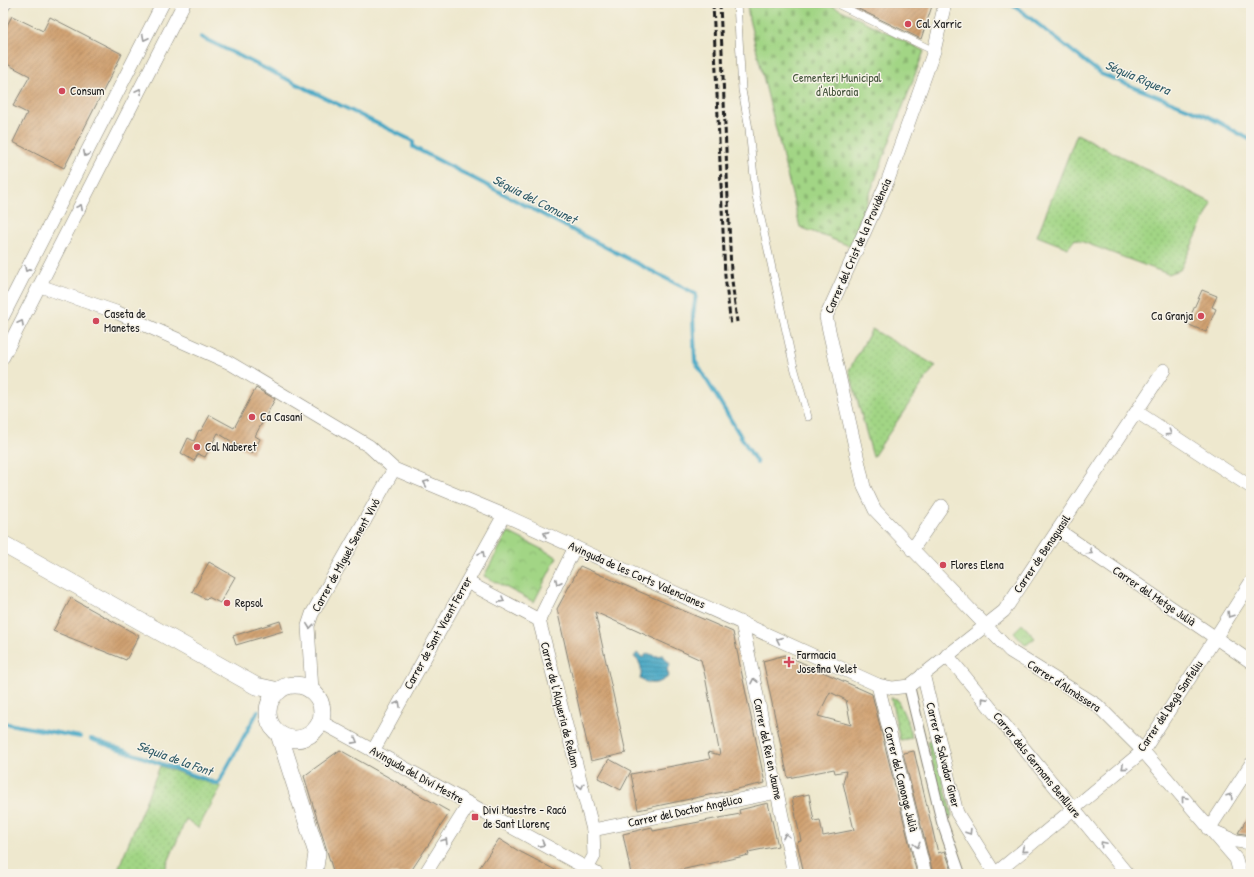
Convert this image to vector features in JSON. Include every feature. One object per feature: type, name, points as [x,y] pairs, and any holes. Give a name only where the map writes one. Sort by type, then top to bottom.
[{"type":"street","points":[[3,316],[163,3]]},
{"type":"street","points":[[3,358],[184,3]]},
{"type":"street","name":"Carrer del Crist de la Providència","points":[[912,550],[875,510],[864,487],[826,317],[888,180],[934,51],[945,3]]},
{"type":"street","points":[[40,286],[116,312],[228,362],[370,446],[394,469]]},
{"type":"street","name":"Carrer de Benaguasil","points":[[909,686],[1004,611],[1164,370]]},
{"type":"street","points":[[1137,412],[1251,487]]},
{"type":"street","name":"Avinguda de les Corts Valencianes","points":[[394,469],[504,515],[878,685]]},
{"type":"street","name":"Carrer de Miguel Senent Vivó","points":[[312,691],[308,626],[312,614],[394,469]]},
{"type":"street","points":[[912,550],[942,506]]},
{"type":"street","name":"Carrer de Sant Vicent Ferrer","points":[[373,751],[504,515]]},
{"type":"street","name":"Carrer del Metge Julià","points":[[1058,530],[1251,662]]},
{"type":"street","points":[[3,544],[256,686],[279,691]]},
{"type":"street","points":[[467,582],[539,620],[575,547]]},
{"type":"street","name":"Carrer d'Almàssera","points":[[912,550],[1010,652],[1097,705],[1143,751],[1236,859],[1240,874]]},
{"type":"street","name":"Carrer del Degà Sanfeliu","points":[[995,874],[1143,751],[1251,582]]},
{"type":"street","name":"Carrer de l'Alqueria de Rellam","points":[[539,620],[593,830],[594,856],[589,872]]},
{"type":"street","name":"Carrer del Rei en Jaume","points":[[742,623],[794,874]]},
{"type":"street","name":"Carrer dels Germans Benlliure","points":[[947,655],[1127,874]]},
{"type":"street","name":"Carrer de Salvador Giner","points":[[923,674],[957,813],[995,874]]},
{"type":"street","points":[[878,685],[893,688],[909,686],[942,822],[960,874]]},
{"type":"street","name":"Carrer del Canonge Julià","points":[[878,685],[924,874]]},
{"type":"street","points":[[256,686],[269,708]]},
{"type":"street","points":[[279,734],[292,739],[298,739],[313,733],[320,722],[322,709],[317,696],[312,691],[304,687],[287,687],[279,691],[271,701],[269,708],[270,722],[279,734],[289,760],[316,853],[314,874]]},
{"type":"street","name":"Avinguda del Diví Mestre","points":[[320,722],[589,872]]},
{"type":"street","points":[[289,760],[298,739]]},
{"type":"street","points":[[1251,764],[1209,829],[1236,841],[1251,843]]},
{"type":"street","name":"Carrer del Doctor Angélico","points":[[593,830],[777,792]]},
{"type":"street","points":[[424,874],[469,804]]},
{"type":"lane","points":[[738,3],[742,90],[749,129],[756,196],[792,356],[808,417]]},
{"type":"lane","points":[[835,3],[934,51]]},
{"type":"green space","name":"Cementeri Municipal d'Alboraia","points":[[747,3],[827,3],[924,51],[850,246],[800,227],[749,19]]},
{"type":"green space","points":[[1077,134],[1212,203],[1180,270],[1168,274],[1075,239],[1068,248],[1037,236]]},
{"type":"green space","points":[[872,329],[936,366],[929,374],[873,457],[849,370]]},
{"type":"green space","points":[[508,532],[557,557],[534,602],[484,576]]},
{"type":"green space","points":[[1022,624],[1035,638],[1026,645],[1014,632]]},
{"type":"green space","points":[[891,698],[897,699],[909,725],[912,738],[900,740]]},
{"type":"green space","points":[[933,740],[952,816],[946,819],[927,741]]},
{"type":"green space","points":[[160,766],[221,787],[198,828],[186,819],[163,874],[116,874]]},
{"type":"water","points":[[637,653],[643,658],[647,653],[656,656],[663,655],[670,664],[667,669],[669,676],[662,681],[655,683],[647,683],[640,679],[641,666],[634,657]]},
{"type":"building","name":"Cal Xarric","points":[[846,3],[933,3],[921,39]]},
{"type":"building","name":"Consum","points":[[12,16],[43,31],[50,17],[122,54],[64,168],[13,142],[27,113],[13,106],[30,76],[3,62],[3,33]]},
{"type":"building","name":"Ca Granja","points":[[1202,290],[1217,296],[1212,307],[1216,309],[1206,332],[1187,324]]},
{"type":"building","points":[[256,388],[275,399],[255,436],[260,439],[252,454],[218,433],[205,457],[198,454],[194,461],[181,453],[188,438],[194,441],[199,430],[201,431],[210,415],[234,428]]},
{"type":"building","points":[[209,562],[235,577],[220,603],[208,597],[206,599],[192,592]]},
{"type":"building","points":[[580,566],[733,632],[765,783],[638,810],[631,774],[710,759],[708,752],[720,755],[705,676],[701,660],[595,612],[626,753],[591,761],[557,609]]},
{"type":"building","points":[[71,598],[139,636],[126,660],[53,631]]},
{"type":"building","points":[[280,621],[283,631],[236,645],[233,636]]},
{"type":"building","points":[[785,655],[872,694],[917,874],[804,874],[797,842],[801,841],[792,798],[809,794],[814,821],[820,820],[823,836],[854,830],[843,783],[846,771],[835,773],[834,769],[788,778],[763,661]],"holes":[[[830,692],[846,700],[851,725],[818,716]]]},
{"type":"building","points":[[340,750],[450,812],[409,874],[334,874],[304,776]]},
{"type":"building","points":[[914,751],[938,853],[945,851],[953,874],[933,874],[903,753]]},
{"type":"building","points":[[609,759],[631,771],[621,790],[598,778]]},
{"type":"building","points":[[768,803],[778,846],[748,852],[749,855],[662,874],[660,870],[631,874],[623,834],[652,827],[653,831],[740,814],[739,810]]},
{"type":"building","points":[[1251,812],[1251,835],[1238,833]]},
{"type":"building","points":[[499,839],[517,850],[563,874],[475,874]]},
{"type":"waterway","name":"Séquia Riquera","points":[[1007,3],[1015,6],[1101,74],[1207,116],[1251,140]]},
{"type":"waterway","name":"Séquia del Comunet","points":[[201,37],[413,141],[413,147],[696,294],[693,315],[695,361],[757,463]]},
{"type":"waterway","name":"Séquia de la Font","points":[[91,739],[218,784],[258,711]]},
{"type":"waterway","name":"Séquia de la Font","points":[[3,723],[80,737]]},
{"type":"railway","points":[[713,3],[725,276],[731,326]]},
{"type":"railway","points":[[720,3],[731,272],[737,322]]},
{"type":"place","name":"Cal Xarric","points":[[908,24]]},
{"type":"place","name":"Consum","points":[[62,91]]},
{"type":"place","name":"Ca Granja","points":[[1201,316]]},
{"type":"place","name":"Caseta de Manetes","points":[[96,321]]},
{"type":"place","name":"Ca Casaní","points":[[252,417]]},
{"type":"place","name":"Cal Naberet","points":[[197,447]]},
{"type":"place","name":"Flores Elena","points":[[943,565]]},
{"type":"place","name":"Repsol","points":[[227,603]]},
{"type":"place","name":"Farmacia Josefina Velet","points":[[789,662]]},
{"type":"place","name":"Diví Maestre - Racó de Sant Llorenç","points":[[475,817]]}]
